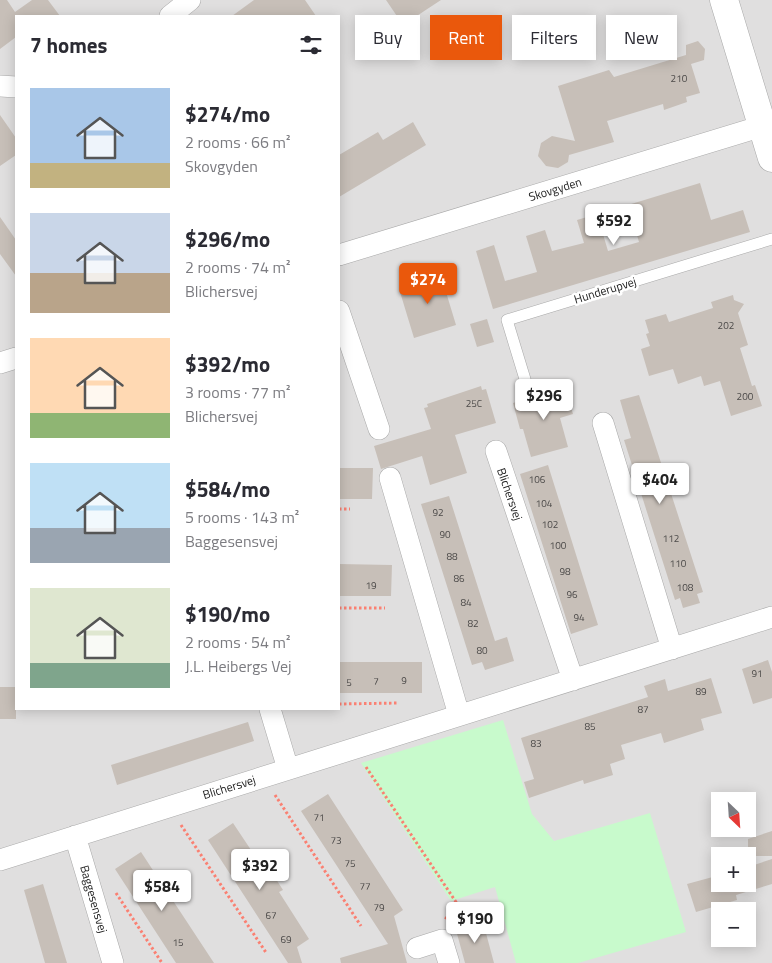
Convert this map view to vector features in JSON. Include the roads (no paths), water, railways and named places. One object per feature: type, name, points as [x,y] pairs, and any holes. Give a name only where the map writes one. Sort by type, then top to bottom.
[{"type":"street","points":[[171,15],[190,0]]},
{"type":"street","points":[[724,0],[767,125],[772,158]]},
{"type":"street","points":[[0,86],[15,87]]},
{"type":"street","name":"Skovgyden","points":[[340,255],[767,125]]},
{"type":"street","points":[[340,314],[379,429]]},
{"type":"street","points":[[0,363],[15,358]]},
{"type":"street","points":[[603,423],[672,649]]},
{"type":"street","name":"Blichersvej","points":[[496,451],[573,680]]},
{"type":"street","points":[[390,478],[459,715]]},
{"type":"street","name":"Blichersvej","points":[[0,860],[772,617]]},
{"type":"street","points":[[270,710],[288,769]]},
{"type":"street","name":"Baggesensvej","points":[[75,836],[113,963]]},
{"type":"street","points":[[417,948],[442,940],[449,963]]},
{"type":"lane","name":"Hunderupvej","points":[[528,389],[507,320],[772,239]]}]
